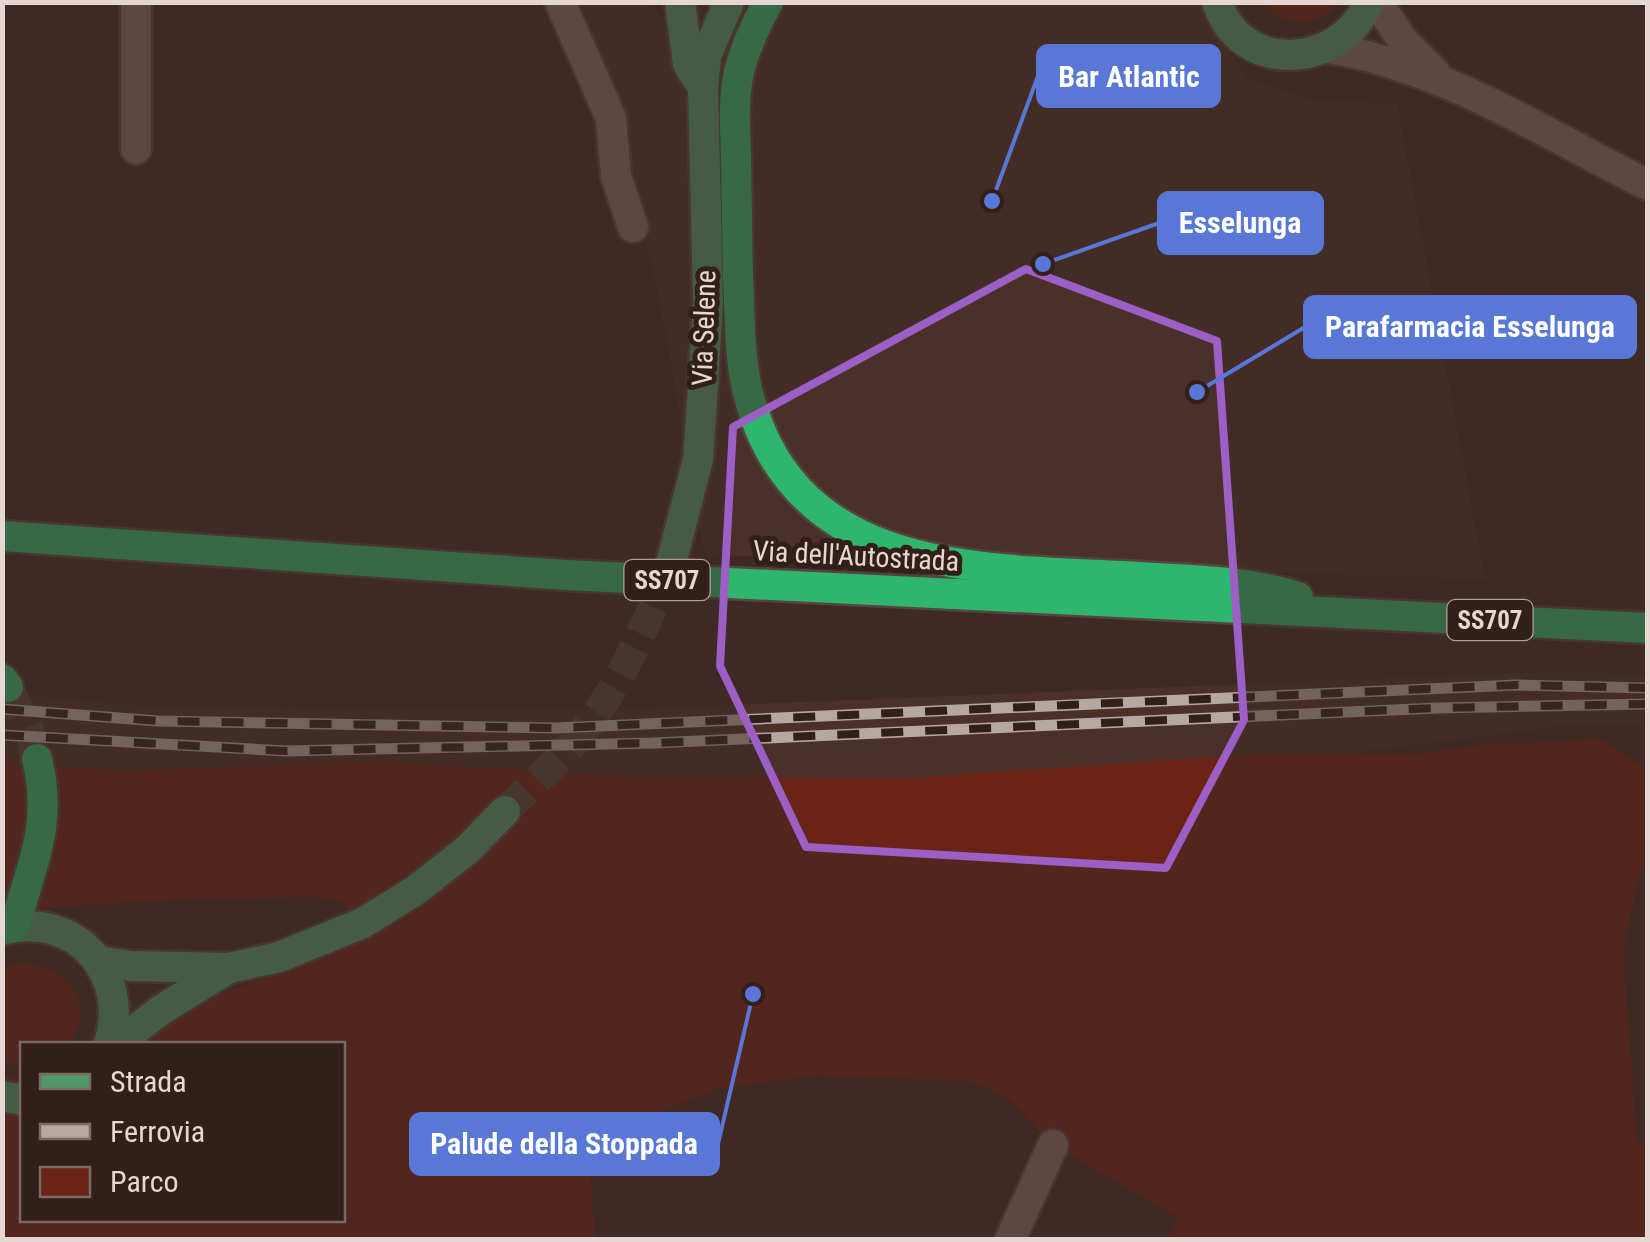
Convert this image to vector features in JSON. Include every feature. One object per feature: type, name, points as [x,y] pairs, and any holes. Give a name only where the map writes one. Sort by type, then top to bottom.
[{"type":"highway","points":[[768,2],[738,74],[741,350],[757,422],[793,483],[834,520],[873,543],[904,554],[1005,570],[1242,584],[1289,594],[1333,612]]},
{"type":"highway","name":"Via dell'Autostrada","points":[[2,536],[567,575],[1648,628]]},
{"type":"highway","points":[[8,928],[43,827],[45,806],[36,759]]},
{"type":"main road","name":"Via Selene","points":[[680,2],[688,64],[703,88]]},
{"type":"main road","name":"Via Selene","points":[[671,564],[698,460],[708,300],[703,88],[706,56],[729,2]]},
{"type":"main road","points":[[1216,6],[1234,32],[1267,51],[1298,56],[1329,48],[1349,34],[1369,2]]},
{"type":"main road","points":[[98,962],[229,968],[279,957],[363,923],[416,890],[467,850],[505,811]]},
{"type":"main road","points":[[8,928],[42,926],[68,934],[98,962],[114,998],[113,1042]]},
{"type":"main road","points":[[116,1042],[229,968]]},
{"type":"street","points":[[136,2],[136,148]]},
{"type":"street","points":[[560,2],[610,118],[616,176],[633,227]]},
{"type":"street","points":[[1377,2],[1403,41],[1440,80]]},
{"type":"street","points":[[1329,48],[1371,56],[1440,80],[1648,186]]},
{"type":"street","points":[[1010,1240],[1053,1144]]},
{"type":"highlighted area","points":[[1026,269],[1217,341],[1244,720],[1166,868],[806,847],[720,666],[733,427]]},
{"type":"shaded area","points":[[559,3],[653,3],[697,77],[717,88],[755,50],[789,3],[1199,3],[1249,79],[1313,100],[1397,104],[1485,579],[705,555],[658,291],[624,143]]},
{"type":"shaded area","points":[[1569,671],[1647,675],[1647,726],[1568,725],[1347,754],[1256,754],[911,778],[636,777],[380,762],[119,771],[3,762],[3,693],[154,707],[603,710]]},
{"type":"green space","points":[[1263,3],[1338,3],[1321,18],[1300,22],[1280,17]]},
{"type":"green space","points":[[1601,739],[1647,769],[1647,858],[1638,879],[1623,952],[1637,1142],[1647,1144],[1647,1239],[1167,1239],[1177,1217],[1053,1145],[1011,1101],[986,1087],[962,1080],[814,1076],[720,1088],[588,1140],[595,1239],[3,1239],[3,1082],[20,1073],[20,1222],[345,1222],[345,1042],[88,1042],[317,959],[346,938],[356,917],[341,902],[319,897],[187,899],[3,910],[3,762],[119,771],[380,762],[636,777],[911,778],[1256,754],[1414,754],[1485,745]]},
{"type":"green space","points":[[21,963],[37,965],[64,978],[73,989],[80,1014],[70,1042],[20,1042],[20,1065],[2,1060],[3,969]]},
{"type":"tunnel","points":[[505,811],[596,715],[632,652],[671,564]]},
{"type":"tunnel","points":[[8,687],[29,731],[37,759]]},
{"type":"railway","points":[[2,709],[158,721],[556,728],[1516,685],[1648,688]]},
{"type":"railway","points":[[2,735],[285,751],[654,743],[1437,708],[1648,704]]},
{"type":"place","name":"Bar Atlantic","points":[[992,201]]},
{"type":"place","name":"Esselunga","points":[[1043,264]]},
{"type":"place","name":"Parafarmacia Esselunga","points":[[1197,392]]},
{"type":"place","name":"Palude della Stoppada","points":[[753,994]]}]
